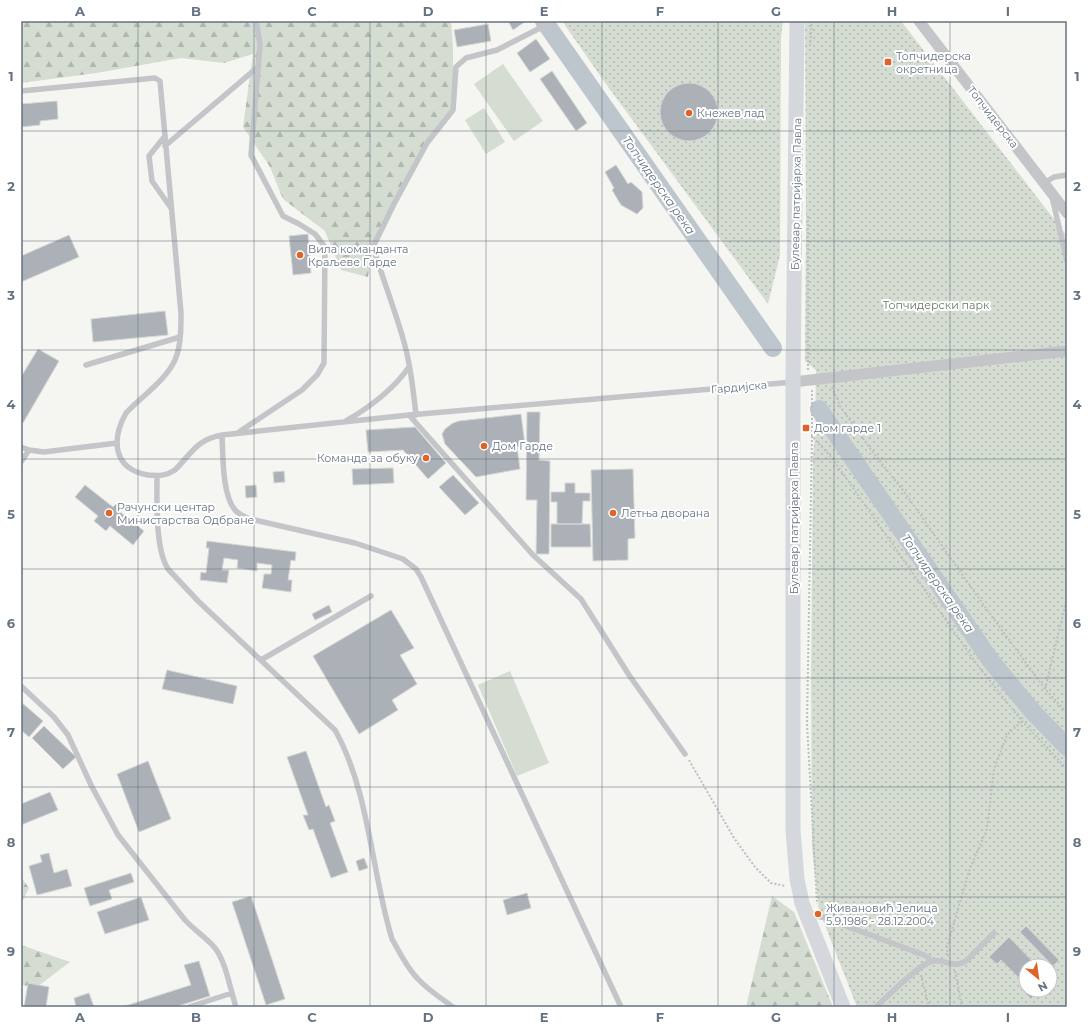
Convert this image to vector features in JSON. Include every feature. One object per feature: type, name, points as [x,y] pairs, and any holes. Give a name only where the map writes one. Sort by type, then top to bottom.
[{"type":"main road","name":"Булевар патријарха Павла","points":[[796,21],[793,382],[793,830],[798,888],[812,916],[843,1007]]},
{"type":"street","name":"Топчидерска","points":[[919,21],[1067,214]]},
{"type":"street","name":"Гардијска","points":[[793,382],[1067,351]]},
{"type":"lane","points":[[416,415],[409,367],[402,336],[373,246],[427,143],[453,110],[456,67],[466,58],[497,50],[540,28],[550,21]]},
{"type":"lane","points":[[237,433],[302,390],[317,375],[324,363],[325,247],[315,234],[283,216],[251,155],[260,45],[257,25]]},
{"type":"lane","points":[[165,146],[258,67]]},
{"type":"lane","points":[[21,91],[155,78],[160,81],[162,86],[165,146],[181,314],[180,337],[175,360],[170,369],[126,413],[121,421],[117,443],[119,456],[121,460],[132,470],[142,474],[157,476],[160,548],[164,563],[168,569],[198,601],[334,730],[346,753],[357,788],[392,939],[417,979],[433,993],[453,1007]]},
{"type":"lane","points":[[165,136],[149,156],[152,181],[171,208]]},
{"type":"lane","points":[[1067,175],[1054,177],[1047,187],[1060,228],[1067,261]]},
{"type":"lane","points":[[86,365],[180,337]]},
{"type":"lane","points":[[344,422],[368,408],[403,376],[409,367]]},
{"type":"lane","name":"Гардијска","points":[[157,476],[166,475],[175,470],[194,449],[207,438],[222,435],[409,415],[793,382]]},
{"type":"lane","points":[[409,415],[533,555],[581,599],[629,675],[685,754]]},
{"type":"lane","points":[[222,435],[227,496],[233,508],[241,515],[355,543],[404,559],[416,569],[621,1007]]},
{"type":"lane","points":[[21,447],[29,450],[44,452],[117,443]]},
{"type":"lane","points":[[21,462],[29,450]]},
{"type":"lane","points":[[261,660],[371,596]]},
{"type":"lane","points":[[21,686],[54,717],[68,735],[110,822],[125,845],[185,920],[216,949],[222,959],[236,1007]]},
{"type":"lane","points":[[812,916],[924,954],[931,962]]},
{"type":"lane","points":[[876,1007],[919,969],[931,962],[938,961],[953,965],[966,961],[994,933]]},
{"type":"lane","points":[[189,1007],[232,993]]},
{"type":"path","points":[[810,52],[812,21]]},
{"type":"path","points":[[808,210],[812,436],[807,723],[812,916]]},
{"type":"path","points":[[829,378],[840,406],[872,451],[905,493],[1045,689],[1067,713]]},
{"type":"path","points":[[812,436],[832,458],[978,666],[1022,721],[1067,769]]},
{"type":"path","points":[[1045,689],[1067,598]]},
{"type":"path","points":[[962,1007],[953,965],[949,960],[947,947],[969,871],[987,829],[994,769],[1007,736],[1022,721]]},
{"type":"path","points":[[685,754],[711,796],[734,838],[755,867],[770,883],[798,888]]},
{"type":"path","points":[[919,969],[929,1007]]},
{"type":"green space","points":[[21,21],[451,21],[453,46],[453,110],[427,143],[373,246],[368,277],[341,270],[325,231],[283,199],[270,167],[243,127],[253,54],[224,63],[181,58],[96,73],[21,83]]},
{"type":"green space","points":[[562,21],[783,21],[781,38],[780,255],[768,304],[606,84]]},
{"type":"green space","name":"Топчидерски парк","points":[[805,21],[901,21],[1067,236],[1067,1007],[857,1007],[819,910],[812,847],[811,680],[813,455],[815,437],[816,370],[805,361]]},
{"type":"green space","points":[[503,64],[543,121],[514,141],[474,84]]},
{"type":"green space","points":[[484,108],[505,142],[486,154],[465,120]]},
{"type":"green space","points":[[510,671],[549,763],[517,776],[478,685]]},
{"type":"green space","points":[[21,877],[29,888],[21,904]]},
{"type":"green space","points":[[772,896],[794,912],[833,1007],[746,1007]]},
{"type":"green space","points":[[21,945],[70,962],[37,987],[21,985]]},
{"type":"building","points":[[508,21],[526,21],[513,30]]},
{"type":"building","points":[[488,24],[491,41],[457,47],[454,30]]},
{"type":"building","points":[[536,39],[550,59],[530,72],[517,53]]},
{"type":"building","points":[[552,71],[587,123],[576,131],[540,79]]},
{"type":"building","name":"Кнежев лад","points":[[689,83],[700,85],[713,96],[716,101],[718,112],[716,123],[705,136],[700,139],[689,141],[678,139],[665,128],[662,123],[660,112],[662,101],[673,88],[678,85]]},
{"type":"building","points":[[57,101],[58,119],[40,121],[40,125],[21,127],[21,104]]},
{"type":"building","points":[[616,165],[628,184],[631,182],[642,192],[643,208],[637,214],[621,205],[612,190],[614,188],[605,172]]},
{"type":"building","name":"Вила команданта Краљеве Гарде","points":[[308,234],[311,273],[293,275],[289,236]]},
{"type":"building","points":[[69,235],[79,257],[21,282],[21,256]]},
{"type":"building","points":[[165,311],[168,335],[93,342],[91,319]]},
{"type":"building","points":[[38,349],[59,361],[23,423],[21,422],[21,377]]},
{"type":"building","points":[[527,412],[540,412],[539,460],[550,461],[549,554],[536,554],[537,500],[526,500]]},
{"type":"building","name":"Дом Гарде","points":[[521,414],[525,445],[517,447],[520,469],[476,477],[445,444],[442,434],[445,429],[453,423]]},
{"type":"building","name":"Команда за обуку","points":[[415,427],[446,463],[428,479],[403,450],[368,452],[366,430]]},
{"type":"building","points":[[393,468],[394,483],[353,485],[352,469]]},
{"type":"building","name":"Летња дворана","points":[[633,469],[635,538],[628,539],[628,560],[593,561],[591,470]]},
{"type":"building","points":[[284,471],[285,482],[274,483],[273,472]]},
{"type":"building","points":[[453,475],[479,503],[465,515],[439,487]]},
{"type":"building","points":[[565,483],[575,483],[575,493],[590,493],[590,501],[583,501],[582,524],[557,524],[557,502],[551,502],[551,492],[565,492]]},
{"type":"building","name":"Рачунски центар Министарства Одбране","points":[[85,485],[113,507],[117,503],[123,507],[119,511],[144,531],[133,545],[110,526],[106,531],[94,521],[98,516],[75,497]]},
{"type":"building","points":[[256,485],[257,497],[246,498],[245,486]]},
{"type":"building","points":[[551,524],[590,524],[591,547],[551,547]]},
{"type":"building","points":[[207,541],[296,552],[295,561],[291,560],[288,580],[292,580],[291,592],[262,588],[264,574],[271,574],[272,565],[257,563],[257,571],[237,568],[238,560],[224,558],[222,570],[229,570],[227,583],[200,580],[201,572],[206,573],[209,548],[206,548]]},
{"type":"building","points":[[329,605],[332,612],[315,620],[312,614]]},
{"type":"building","points":[[391,610],[414,648],[400,655],[417,684],[392,700],[398,710],[359,734],[313,656]]},
{"type":"building","points":[[167,670],[237,686],[233,704],[162,689]]},
{"type":"building","points":[[21,702],[43,721],[29,737],[21,730]]},
{"type":"building","points":[[44,726],[76,757],[63,769],[32,738]]},
{"type":"building","points":[[306,751],[326,807],[329,805],[335,821],[330,823],[348,872],[331,878],[313,829],[309,830],[303,815],[308,815],[287,757]]},
{"type":"building","points":[[148,761],[171,819],[139,832],[117,774]]},
{"type":"building","points":[[50,792],[58,810],[21,825],[21,804]]},
{"type":"building","points":[[49,853],[54,873],[67,869],[72,886],[37,895],[29,866],[42,862],[40,855]]},
{"type":"building","points":[[364,858],[368,868],[359,871],[356,861]]},
{"type":"building","points":[[131,873],[134,882],[109,890],[112,899],[90,906],[84,888]]},
{"type":"building","points":[[527,893],[531,908],[507,915],[503,900]]},
{"type":"building","points":[[251,896],[285,999],[266,1005],[232,902]]},
{"type":"building","points":[[141,897],[149,920],[105,934],[97,912]]},
{"type":"building","points":[[1026,926],[1057,958],[1045,958],[1020,932]]},
{"type":"building","points":[[1009,937],[1029,958],[1018,958],[1018,977],[1001,960],[997,964],[989,957]]},
{"type":"building","points":[[199,961],[210,996],[175,1007],[122,1007],[191,985],[184,965]]},
{"type":"building","points":[[28,983],[49,987],[46,1007],[24,1007]]},
{"type":"building","points":[[89,993],[94,1007],[76,1007],[74,998]]},
{"type":"waterway","name":"Топчидерска река","points":[[544,21],[773,348]]},
{"type":"waterway","name":"Топчидерска река","points":[[819,409],[991,661],[1033,712],[1067,747]]},
{"type":"place","name":"Топчидерска окретница","points":[[888,62]]},
{"type":"place","name":"Кнежев лад","points":[[689,113]]},
{"type":"place","name":"Вила команданта Краљеве Гарде","points":[[300,255]]},
{"type":"place","name":"Дом гарде 1","points":[[806,428]]},
{"type":"place","name":"Дом Гарде","points":[[484,446]]},
{"type":"place","name":"Команда за обуку","points":[[426,458]]},
{"type":"place","name":"Рачунски центар Министарства Одбране","points":[[109,513]]},
{"type":"place","name":"Летња дворана","points":[[613,513]]},
{"type":"place","name":"Живановић Јелица 5.9.1986 - 28.12.2004","points":[[818,914]]}]
